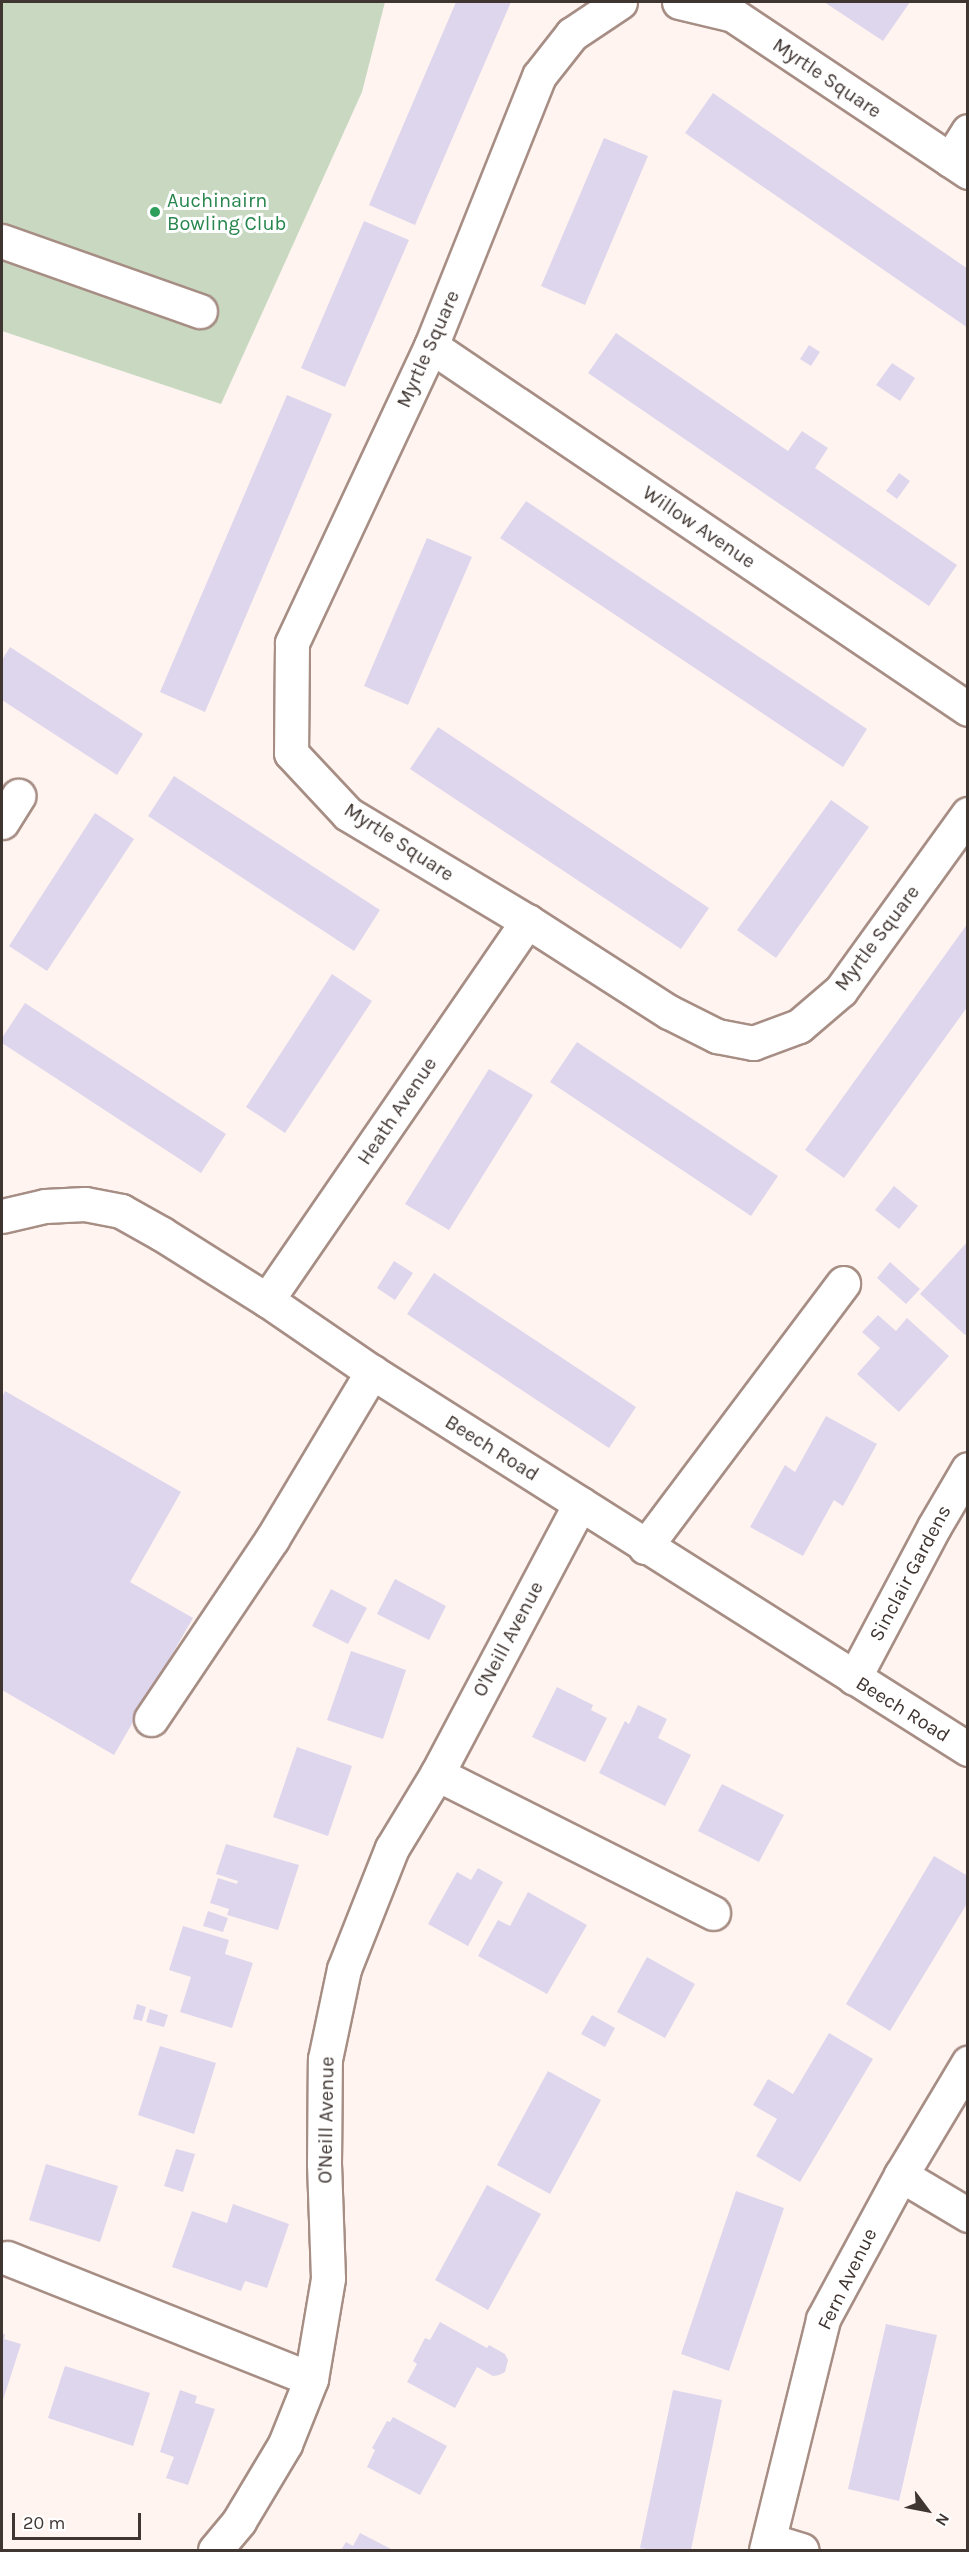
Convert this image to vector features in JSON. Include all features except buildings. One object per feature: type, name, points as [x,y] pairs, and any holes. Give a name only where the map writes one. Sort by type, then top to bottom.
[{"type":"street","name":"Myrtle Square","points":[[620,2],[572,34],[539,76],[431,346],[292,643],[291,753],[348,814],[527,921],[669,1012],[717,1036],[753,1042],[799,1026],[841,990],[968,814]]},
{"type":"street","name":"Myrtle Square","points":[[679,2],[734,15],[959,166]]},
{"type":"street","points":[[959,166],[968,131]]},
{"type":"street","points":[[2,241],[200,311]]},
{"type":"street","name":"Willow Avenue","points":[[431,346],[968,709]]},
{"type":"street","name":"Heath Avenue","points":[[267,1300],[527,921]]},
{"type":"street","name":"Beech Road","points":[[2,1216],[45,1206],[85,1204],[121,1211],[267,1300],[372,1372],[645,1547],[968,1749]]},
{"type":"street","points":[[645,1547],[843,1283]]},
{"type":"street","points":[[151,1719],[272,1539],[372,1372]]},
{"type":"street","name":"Sinclair Gardens","points":[[854,1678],[934,1527],[968,1469]]},
{"type":"street","name":"O'Neill Avenue","points":[[215,2550],[239,2522],[285,2444],[311,2379],[328,2278],[324,2164],[325,2059],[344,1969],[392,1848],[437,1774],[580,1504]]},
{"type":"street","points":[[437,1774],[713,1913]]},
{"type":"street","name":"Fern Avenue","points":[[768,2545],[824,2319],[901,2175],[968,2062]]},
{"type":"street","points":[[901,2175],[968,2215]]},
{"type":"street","points":[[7,2258],[311,2379]]},
{"type":"street","points":[[768,2545],[802,2550]]},
{"type":"green space","name":"Auchinairn Bowling Club","points":[[2,2],[385,2],[362,92],[221,404],[2,331]]},
{"type":"place","name":"Auchinairn Bowling Club","points":[[155,212]]}]
